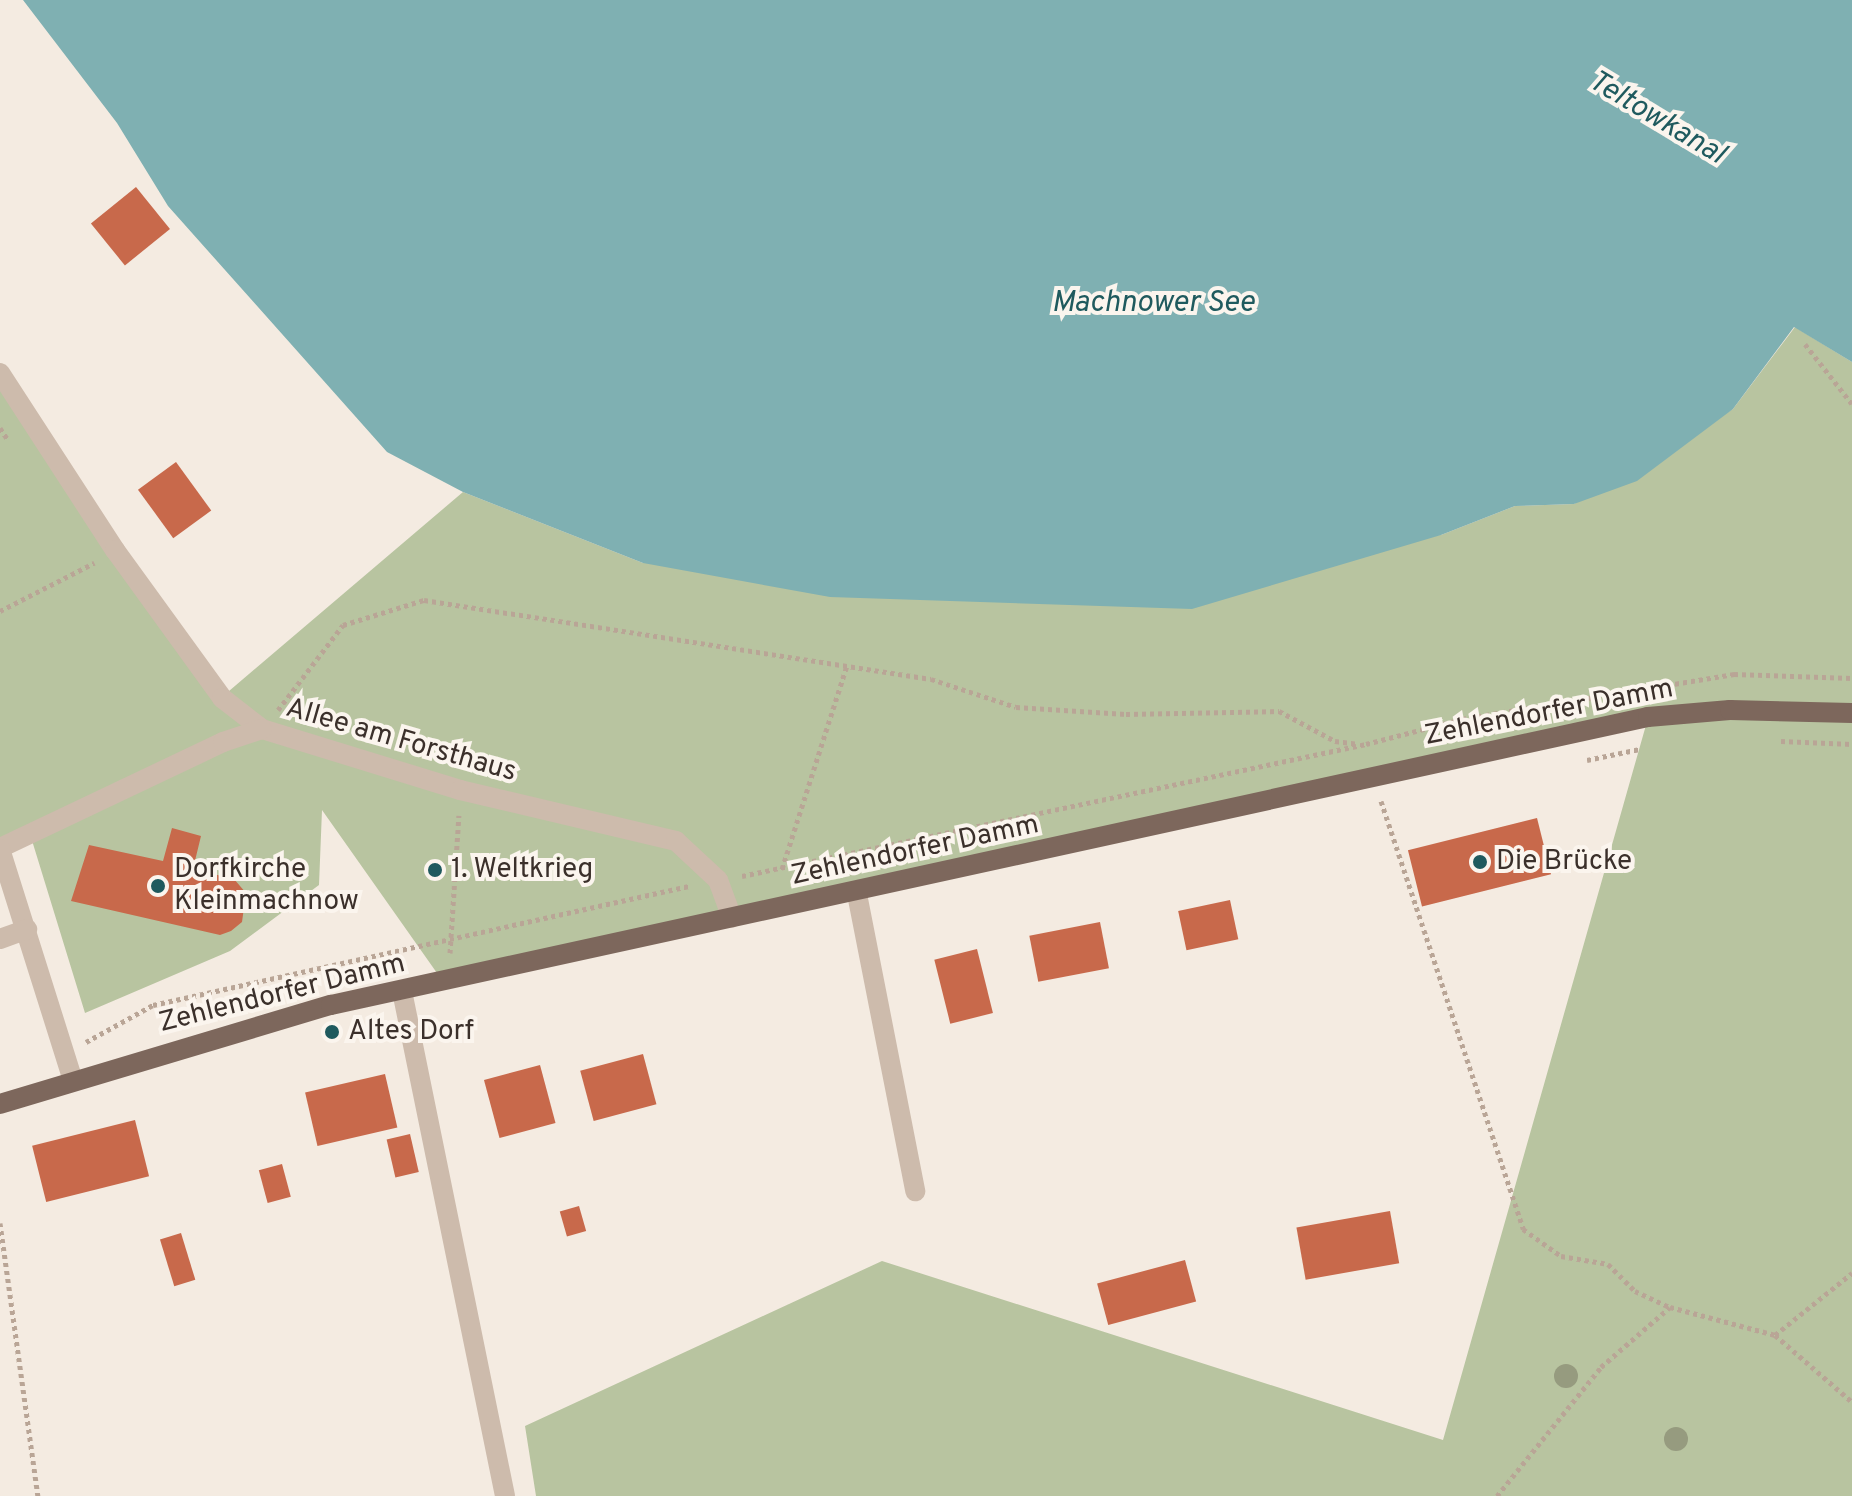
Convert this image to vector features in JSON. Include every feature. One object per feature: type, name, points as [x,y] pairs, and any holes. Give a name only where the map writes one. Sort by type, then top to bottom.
[{"type":"main road","name":"Zehlendorfer Damm","points":[[0,1104],[72,1078],[331,1005],[857,894],[1648,717],[1743,709],[1852,713]]},
{"type":"street","name":"Allee am Forsthaus","points":[[0,373],[115,550],[222,698],[262,729],[460,790],[676,841],[718,880],[732,918]]},
{"type":"street","points":[[72,1078],[0,848],[223,742],[262,729]]},
{"type":"street","points":[[857,894],[915,1191]]},
{"type":"street","points":[[0,939],[27,929]]},
{"type":"street","points":[[402,991],[505,1496]]},
{"type":"path","points":[[1805,344],[1852,404]]},
{"type":"path","points":[[0,611],[115,550]]},
{"type":"path","points":[[262,729],[343,625],[424,600],[931,679],[1016,707],[1126,714],[1279,711],[1335,741],[1366,744]]},
{"type":"path","points":[[782,870],[847,665]]},
{"type":"path","points":[[93,1040],[153,1005],[718,880],[782,870],[1366,744],[1462,719],[1706,678],[1798,673],[1852,678]]},
{"type":"path","points":[[444,983],[453,938],[460,790]]},
{"type":"path","points":[[1381,800],[1523,1229],[1561,1256],[1608,1264],[1635,1291],[1670,1307],[1775,1335],[1852,1402]]},
{"type":"path","points":[[0,1223],[38,1496]]},
{"type":"path","points":[[1775,1335],[1852,1273]]},
{"type":"path","points":[[1497,1496],[1601,1367],[1670,1307]]},
{"type":"green space","points":[[1795,327],[1852,362],[1852,1496],[536,1496],[525,1426],[882,1261],[1443,1440],[1648,718],[444,983],[322,810],[319,885],[230,951],[85,1013],[30,834],[0,840],[0,373],[222,697],[463,492],[643,563],[1441,535],[1515,506],[1574,504],[1733,409]]},
{"type":"water","name":"Machnower See","points":[[23,0],[1852,0],[1852,362],[1794,327],[1733,409],[1637,481],[1574,504],[1515,506],[1441,535],[1192,609],[830,597],[643,563],[463,492],[387,452],[168,206],[117,123]]},
{"type":"building","points":[[136,187],[170,229],[125,265],[91,224]]},
{"type":"building","points":[[176,462],[211,511],[173,538],[138,490]]},
{"type":"building","name":"Die Brücke","points":[[1537,818],[1551,874],[1422,906],[1408,850]]},
{"type":"building","name":"Dorfkirche Kleinmachnow","points":[[172,828],[201,836],[193,869],[234,879],[246,893],[242,922],[231,931],[220,935],[71,901],[89,845],[163,861]]},
{"type":"building","points":[[1230,900],[1238,939],[1186,950],[1178,911]]},
{"type":"building","points":[[1100,922],[1109,968],[1038,982],[1029,936]]},
{"type":"building","points":[[977,949],[993,1013],[950,1024],[934,960]]},
{"type":"building","points":[[643,1054],[656,1104],[594,1121],[580,1071]]},
{"type":"building","points":[[540,1065],[556,1123],[500,1138],[484,1080]]},
{"type":"building","points":[[385,1074],[397,1128],[317,1146],[305,1092]]},
{"type":"building","points":[[135,1120],[149,1176],[46,1202],[32,1146]]},
{"type":"building","points":[[410,1134],[419,1172],[395,1177],[387,1139]]},
{"type":"building","points":[[282,1164],[291,1197],[268,1203],[259,1170]]},
{"type":"building","points":[[579,1206],[586,1231],[567,1237],[560,1212]]},
{"type":"building","points":[[1390,1211],[1399,1263],[1306,1280],[1296,1227]]},
{"type":"building","points":[[181,1233],[195,1280],[174,1286],[160,1239]]},
{"type":"building","points":[[1185,1260],[1196,1302],[1108,1325],[1097,1284]]},
{"type":"place","name":"Die Brücke","points":[[1480,862]]},
{"type":"place","name":"1. Weltkrieg","points":[[435,870]]},
{"type":"place","name":"Dorfkirche Kleinmachnow","points":[[158,886]]},
{"type":"place","name":"Altes Dorf","points":[[332,1032]]},
{"type":"water label","name":"Teltowkanal","points":[[1656,119]]}]
